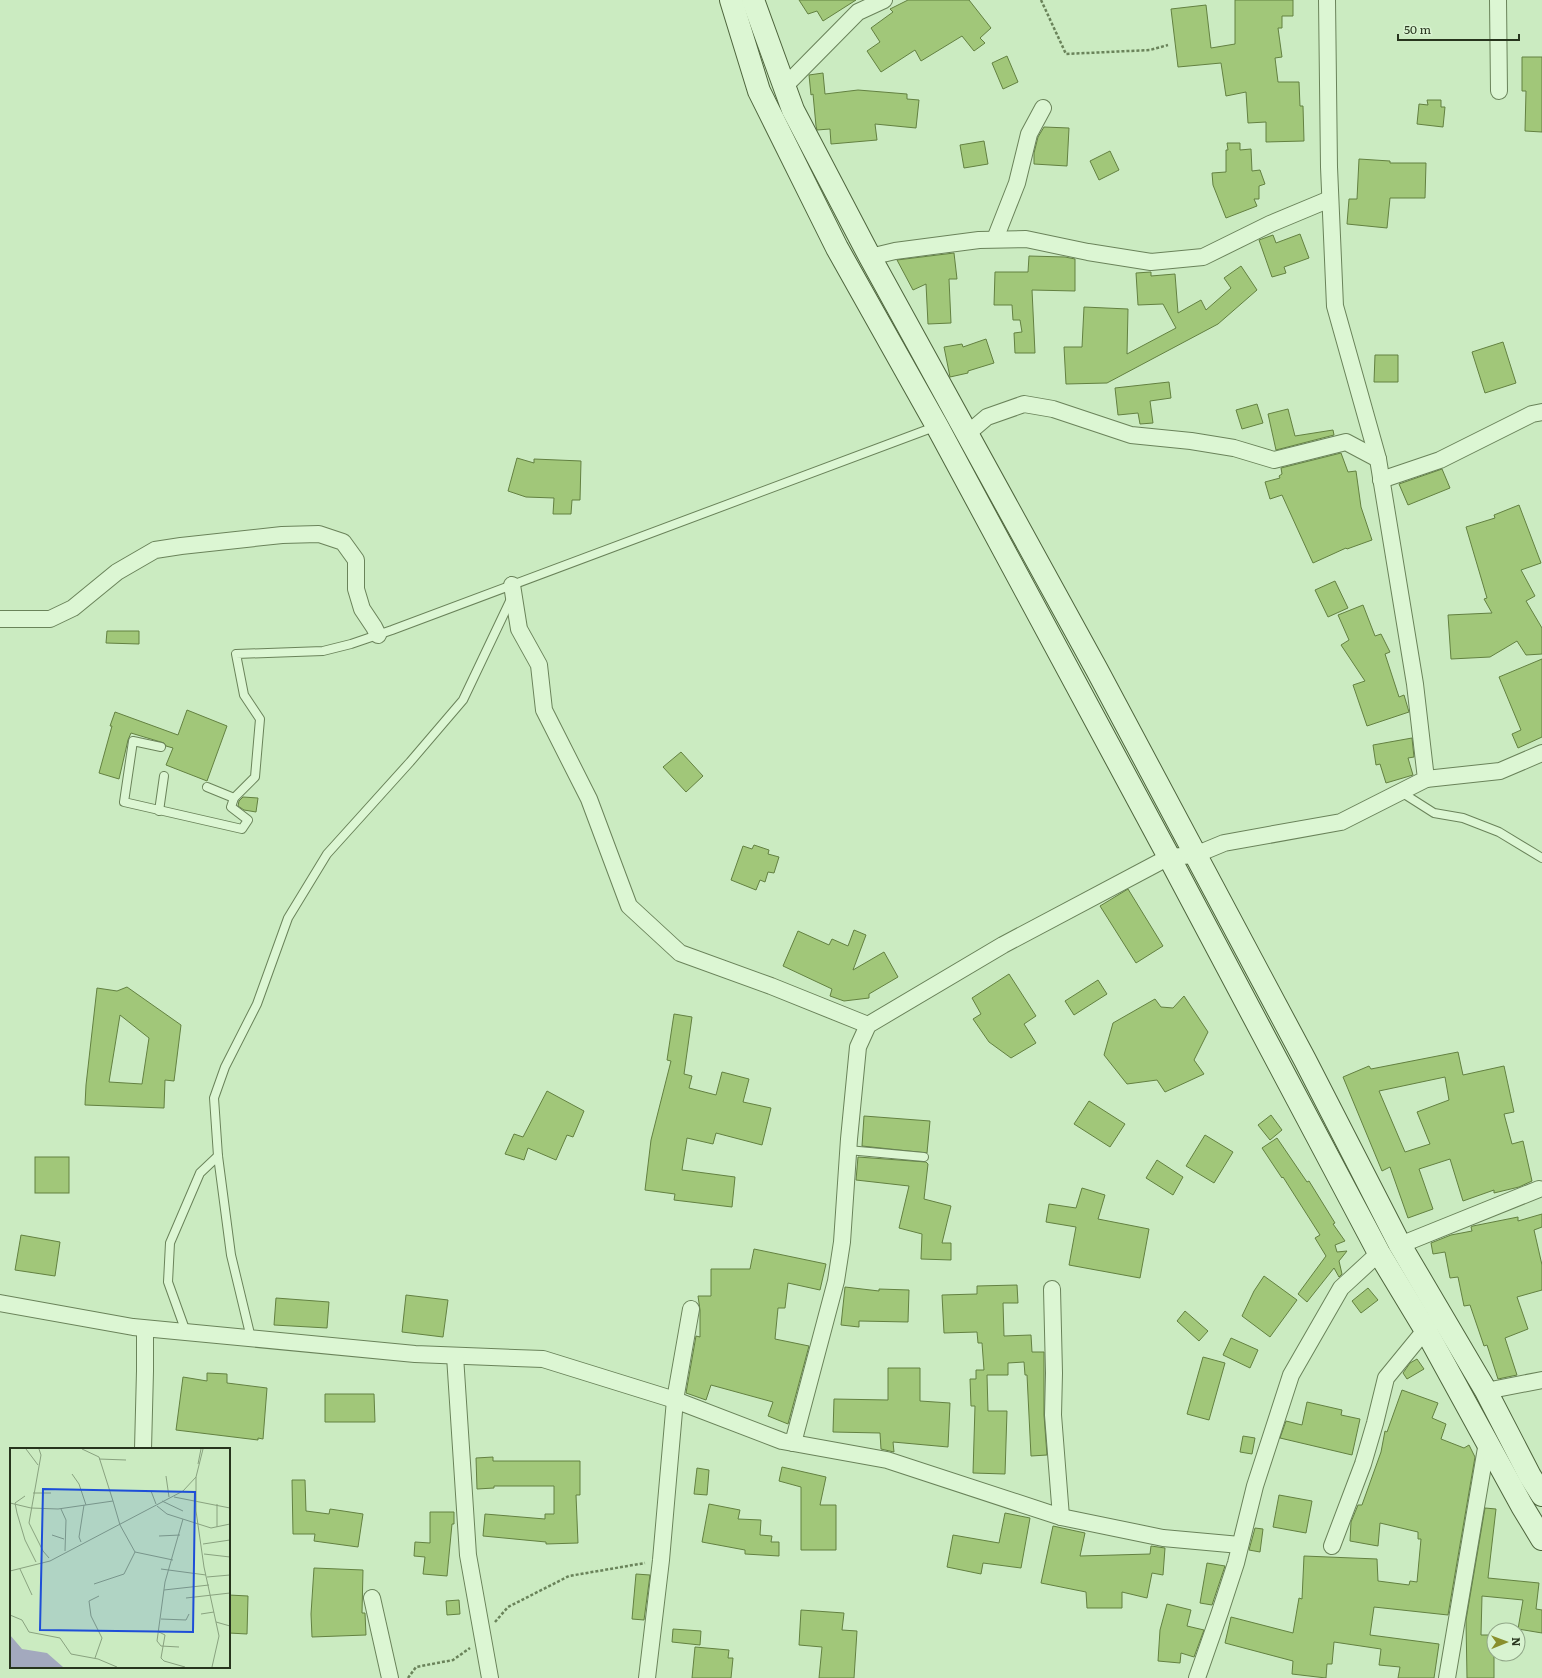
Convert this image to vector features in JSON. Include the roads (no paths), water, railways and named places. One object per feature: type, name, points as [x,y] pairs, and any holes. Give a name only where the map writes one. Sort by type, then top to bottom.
[{"type":"main road","points":[[731,0],[759,91],[837,248],[937,426],[1169,857],[1379,1253],[1425,1329],[1522,1506],[1542,1539]]},
{"type":"main road","points":[[753,0],[793,110],[870,257],[1196,855],[1305,1060],[1400,1245],[1486,1391],[1530,1476],[1542,1495]]},
{"type":"street","points":[[784,87],[858,12],[884,0]]},
{"type":"street","points":[[1327,0],[1330,200],[1335,306],[1378,459],[1415,684],[1426,780]]},
{"type":"street","points":[[1498,0],[1499,91]]},
{"type":"street","points":[[995,239],[1017,183],[1029,134],[1043,108]]},
{"type":"street","points":[[870,257],[895,251],[979,240],[1026,239],[1088,252],[1151,262],[1204,257],[1270,224],[1330,200]]},
{"type":"street","points":[[967,434],[987,417],[1024,404],[1053,409],[1131,435],[1191,441],[1234,448],[1274,460],[1346,442],[1378,459]]},
{"type":"street","points":[[1381,480],[1440,460],[1532,414],[1542,412]]},
{"type":"street","points":[[0,619],[50,619],[73,608],[116,572],[155,550],[282,535],[319,534],[343,542],[356,560],[356,589],[362,609],[378,635]]},
{"type":"street","points":[[512,585],[519,628],[539,664],[544,710],[589,799],[629,906],[680,953],[771,986],[868,1025]]},
{"type":"street","points":[[793,1443],[836,1281],[842,1242],[848,1150],[858,1047],[868,1025],[1004,945],[1169,857],[1196,855],[1224,843],[1341,822],[1426,780],[1500,771],[1542,753]]},
{"type":"street","points":[[1400,1245],[1539,1190]]},
{"type":"street","points":[[1197,1678],[1220,1612],[1240,1545],[1255,1486],[1291,1375],[1341,1288],[1379,1253]]},
{"type":"street","points":[[1052,1289],[1054,1373],[1053,1414],[1060,1517]]},
{"type":"street","points":[[0,1303],[145,1329],[415,1354],[543,1359],[675,1400],[782,1441],[887,1460],[1060,1517],[1163,1538],[1240,1545]]},
{"type":"street","points":[[647,1678],[661,1560],[675,1400],[691,1309]]},
{"type":"street","points":[[1332,1546],[1365,1457],[1386,1378],[1440,1312]]},
{"type":"street","points":[[143,1448],[145,1329]]},
{"type":"street","points":[[455,1356],[468,1555],[490,1678]]},
{"type":"street","points":[[1486,1391],[1542,1380]]},
{"type":"street","points":[[1447,1678],[1487,1442]]},
{"type":"street","points":[[372,1598],[390,1678]]},
{"type":"lane","points":[[161,747],[133,741],[124,802],[242,829],[248,820],[231,807],[234,798],[255,777],[260,720],[244,695],[236,654],[323,651],[378,635],[937,426]]},
{"type":"lane","points":[[251,1338],[231,1255],[218,1156],[214,1098],[225,1067],[257,1004],[288,918],[327,854],[410,762],[463,700],[510,602],[512,585]]},
{"type":"lane","points":[[159,811],[164,776]]},
{"type":"lane","points":[[207,787],[234,798]]},
{"type":"lane","points":[[1401,792],[1434,813],[1463,818],[1498,832],[1542,858]]},
{"type":"lane","points":[[848,1150],[924,1157]]},
{"type":"lane","points":[[186,1332],[168,1282],[170,1242],[200,1173],[218,1156]]}]
